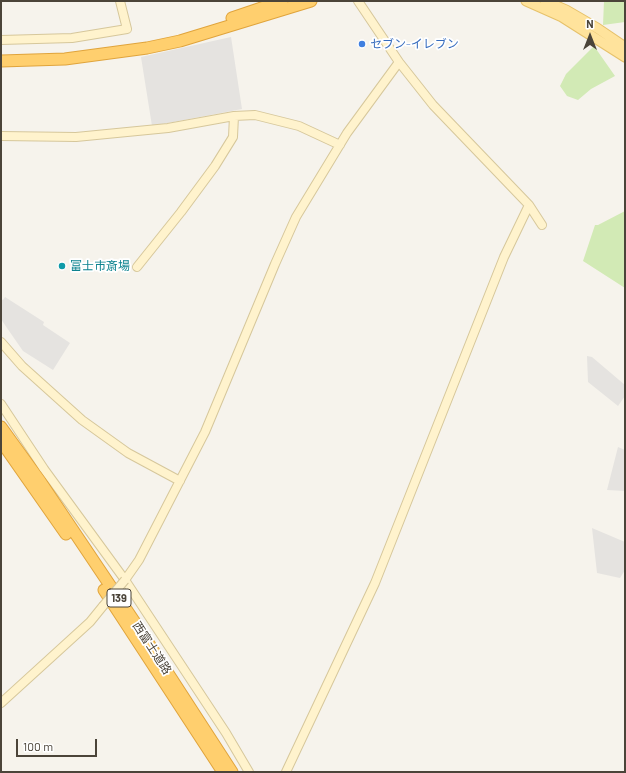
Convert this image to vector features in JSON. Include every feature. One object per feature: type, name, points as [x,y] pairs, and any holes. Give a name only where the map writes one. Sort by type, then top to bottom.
[{"type":"highway","points":[[1,54],[63,52],[105,48],[144,41],[214,24],[282,1]]},
{"type":"highway","points":[[1,61],[65,59],[147,48],[180,41],[311,1]]},
{"type":"highway","name":"西富士道路","points":[[1,427],[40,481],[136,624],[232,772]]},
{"type":"highway","name":"西富士道路","points":[[1,441],[102,586],[223,772]]},
{"type":"main road","points":[[526,1],[562,17],[625,57]]},
{"type":"main road","points":[[545,1],[566,10],[598,28],[625,47]]},
{"type":"street","points":[[1,40],[72,38],[127,29],[120,1]]},
{"type":"street","points":[[358,1],[399,62],[433,104],[529,205],[542,225]]},
{"type":"street","points":[[1,703],[90,622],[125,580],[139,560],[205,432],[296,217],[340,145],[399,62]]},
{"type":"street","points":[[1,136],[76,137],[168,128],[234,116],[256,116],[299,126],[340,145]]},
{"type":"street","points":[[137,266],[181,212],[215,166],[232,137],[234,116]]},
{"type":"street","points":[[286,772],[375,583],[504,257],[529,205]]},
{"type":"street","points":[[1,342],[22,366],[82,420],[128,453],[180,480]]},
{"type":"street","points":[[1,404],[44,469],[125,580],[226,733],[249,772]]},
{"type":"green space","points":[[604,1],[625,1],[625,22],[603,25]]},
{"type":"green space","points":[[594,46],[615,76],[591,89],[578,100],[567,96],[560,86],[566,74]]},
{"type":"green space","points":[[625,211],[625,288],[583,261],[595,225],[598,225]]},
{"type":"shaded area","points":[[231,37],[242,109],[152,126],[141,57]]},
{"type":"shaded area","points":[[5,297],[44,322],[43,325],[70,343],[53,370],[23,351],[1,319],[1,299],[3,300]]},
{"type":"shaded area","points":[[587,356],[592,357],[625,385],[625,396],[618,406],[588,382]]},
{"type":"shaded area","points":[[618,447],[625,450],[625,491],[607,490]]},
{"type":"shaded area","points":[[592,528],[625,542],[625,570],[620,578],[597,573]]},
{"type":"place","name":"セブン-イレブン","points":[[362,44]]},
{"type":"place","name":"富士市斎場","points":[[62,266]]}]
